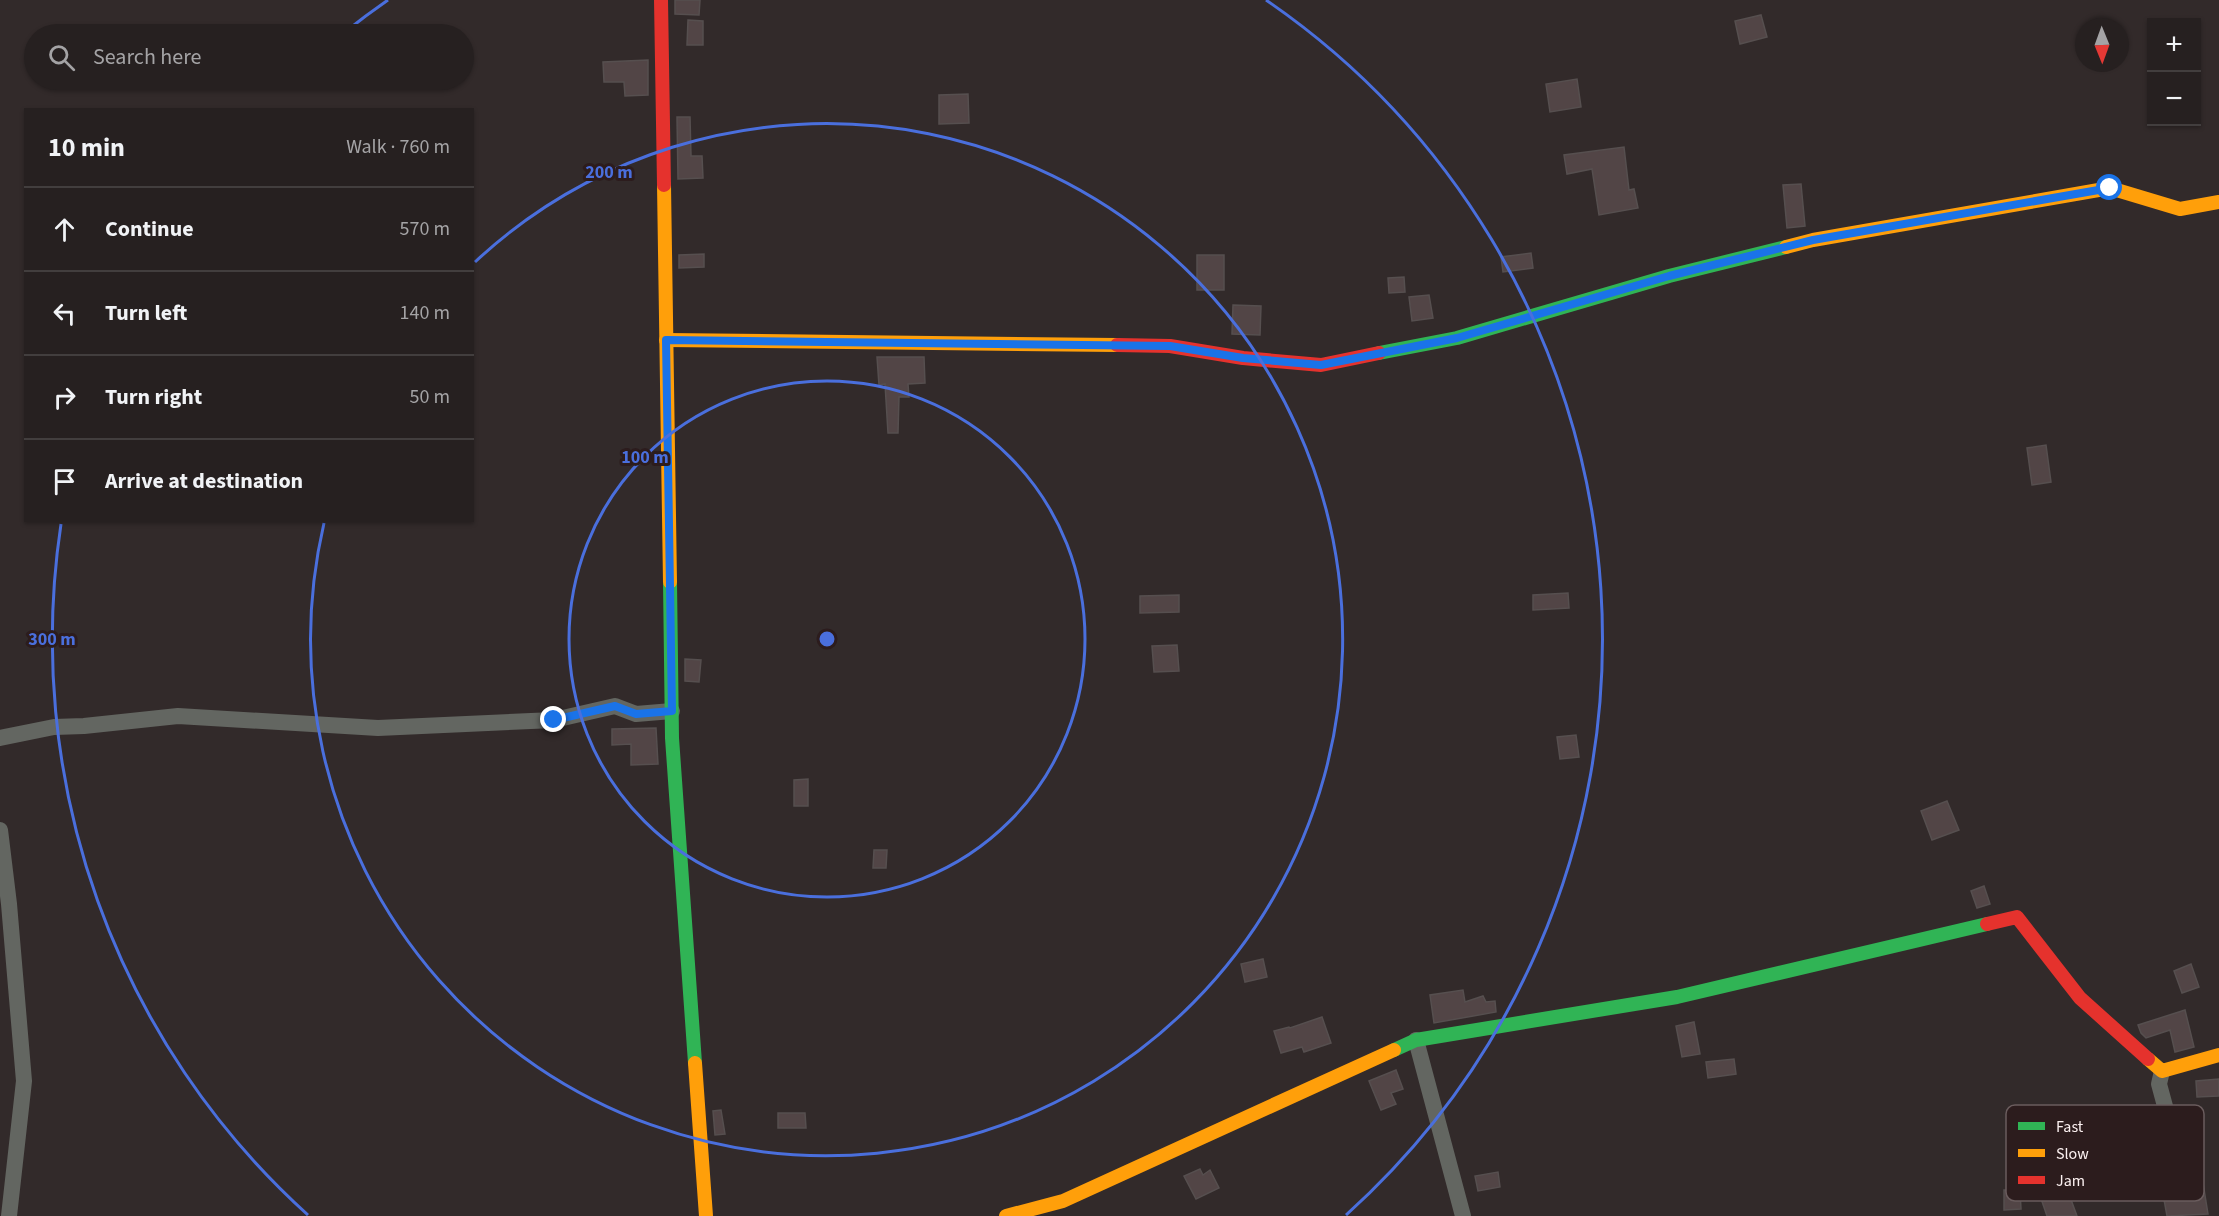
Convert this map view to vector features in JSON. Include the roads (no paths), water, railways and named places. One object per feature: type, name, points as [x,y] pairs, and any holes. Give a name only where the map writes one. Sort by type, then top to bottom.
[{"type":"street","points":[[661,0],[672,738],[706,1216]]},
{"type":"street","points":[[666,340],[1170,346],[1243,358],[1321,365],[1457,338],[1669,276],[1825,238],[2110,188],[2180,209],[2219,202]]},
{"type":"street","points":[[0,738],[54,727],[178,716],[378,728],[554,720],[615,706],[636,714],[672,711]]},
{"type":"street","points":[[0,830],[24,1081],[9,1216]]},
{"type":"street","points":[[1006,1216],[1063,1201],[1416,1040],[1677,997],[2017,916],[2080,998],[2162,1071]]},
{"type":"street","points":[[1416,1040],[1463,1216]]},
{"type":"street","points":[[2162,1071],[2219,1055]]},
{"type":"street","points":[[2162,1071],[2159,1084],[2165,1105]]}]
